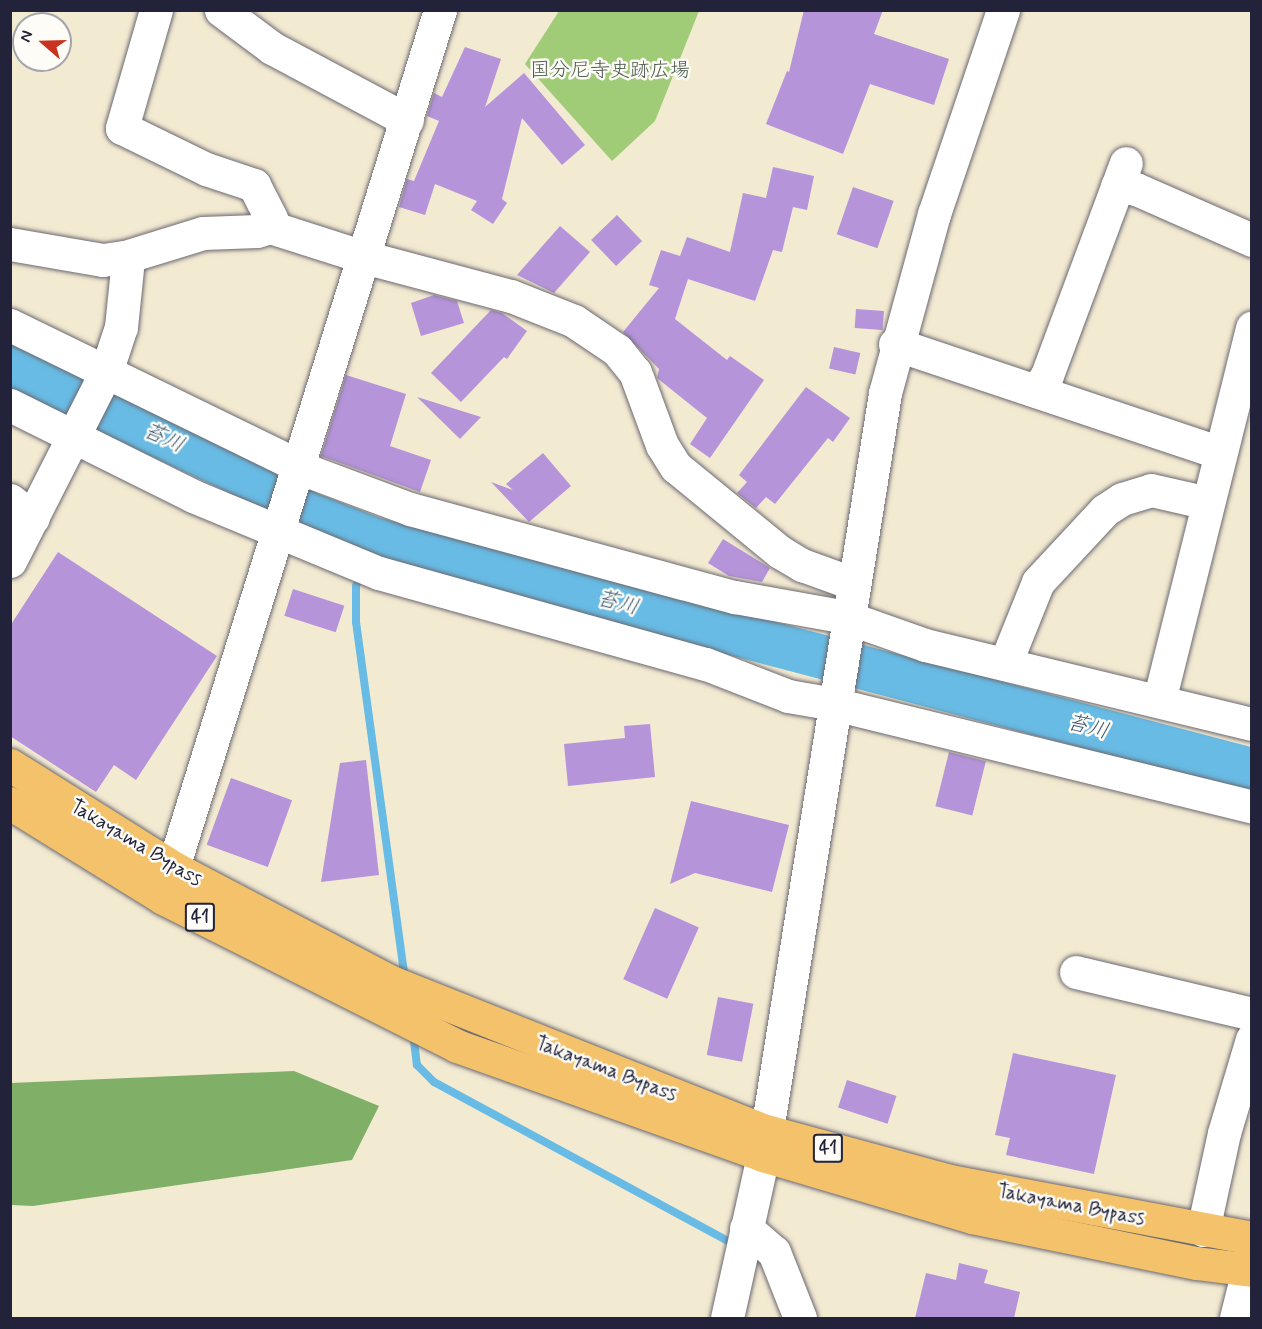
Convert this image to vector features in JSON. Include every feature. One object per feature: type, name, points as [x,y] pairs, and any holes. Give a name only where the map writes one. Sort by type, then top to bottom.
[{"type":"highway","name":"Takayama Bypass","points":[[10,765],[169,883],[397,1017],[456,1046],[764,1143],[972,1217],[1196,1263],[1248,1278]]},
{"type":"highway","name":"Takayama Bypass","points":[[10,803],[169,883],[423,996],[764,1143],[1251,1238]]},
{"type":"street","points":[[156,10],[122,128],[206,170],[254,185],[271,219],[270,227]]},
{"type":"street","points":[[221,10],[272,48],[407,120]]},
{"type":"street","points":[[169,883],[440,10]]},
{"type":"street","points":[[727,1318],[764,1143],[845,623],[895,344],[934,214],[1003,10]]},
{"type":"street","points":[[1036,391],[1047,375],[1121,175],[1136,189],[1251,240]]},
{"type":"street","points":[[10,244],[103,260],[125,257],[203,233],[257,231],[270,227],[364,257],[511,296],[598,335],[617,350],[635,372],[662,445],[676,467],[780,552],[802,565],[852,583]]},
{"type":"street","points":[[10,561],[22,509],[77,433],[104,376],[121,327],[127,269]]},
{"type":"street","points":[[10,325],[104,376],[298,469],[410,509],[735,597],[1251,724]]},
{"type":"street","points":[[1159,701],[1220,453],[1240,418],[1251,327]]},
{"type":"street","points":[[895,344],[1220,453]]},
{"type":"street","points":[[10,405],[77,433],[348,562],[379,573],[706,664],[788,696],[835,697],[1251,807]]},
{"type":"street","points":[[1005,664],[1038,582],[1105,510],[1122,499],[1151,490],[1208,503]]},
{"type":"street","points":[[1076,972],[1251,1014]]},
{"type":"street","points":[[1203,1230],[1224,1133],[1251,1039]]},
{"type":"street","points":[[745,1230],[774,1252],[800,1318]]},
{"type":"street","points":[[1236,1318],[1248,1278]]},
{"type":"green space","name":"国分尼寺史跡広場","points":[[559,11],[699,11],[655,121],[612,161],[525,64]]},
{"type":"green space","points":[[294,1071],[379,1106],[352,1160],[33,1206],[11,1205],[11,1083]]},
{"type":"building","points":[[804,10],[883,10],[874,34],[949,59],[934,105],[870,84],[843,154],[766,124],[787,71],[789,72]]},
{"type":"building","points":[[465,47],[501,59],[485,107],[524,73],[585,145],[562,165],[522,118],[502,199],[507,203],[493,224],[471,210],[477,201],[435,184],[425,215],[399,207],[407,179],[414,181],[439,121],[427,116],[434,93],[442,97]]},
{"type":"building","points":[[773,167],[814,176],[807,210],[793,207],[782,252],[773,250],[755,301],[688,279],[675,319],[727,360],[730,356],[764,380],[710,458],[690,444],[707,418],[657,378],[659,369],[623,332],[659,288],[649,285],[661,250],[680,256],[687,237],[730,252],[743,193],[766,198]]},
{"type":"building","points":[[853,187],[894,201],[877,248],[837,234]]},
{"type":"building","points":[[617,215],[642,241],[616,266],[591,240]]},
{"type":"building","points":[[560,226],[590,252],[554,293],[517,275]]},
{"type":"building","points":[[434,295],[457,301],[464,323],[421,336],[411,303]]},
{"type":"building","points":[[856,309],[884,311],[883,330],[855,328]]},
{"type":"building","points":[[491,310],[502,313],[527,331],[507,359],[504,357],[461,402],[431,373]]},
{"type":"building","points":[[834,347],[860,353],[855,375],[829,368]]},
{"type":"building","points":[[346,375],[406,394],[390,446],[431,460],[420,492],[321,456]]},
{"type":"building","points":[[806,387],[850,418],[833,442],[828,438],[775,504],[766,497],[756,508],[737,493],[747,482],[739,475]]},
{"type":"building","points":[[417,397],[481,417],[460,439]]},
{"type":"building","points":[[543,453],[571,486],[529,522],[491,482],[513,490],[506,484]]},
{"type":"building","points":[[723,539],[770,568],[762,582],[729,576],[708,563]]},
{"type":"building","points":[[58,552],[217,656],[136,780],[114,765],[96,792],[10,736],[10,626]]},
{"type":"building","points":[[293,589],[344,606],[336,632],[284,616]]},
{"type":"building","points":[[650,724],[655,777],[568,786],[564,744],[625,738],[624,726]]},
{"type":"building","points":[[949,752],[986,761],[972,816],[935,806]]},
{"type":"building","points":[[366,760],[379,875],[321,882],[340,763]]},
{"type":"building","points":[[231,778],[292,800],[268,867],[207,845]]},
{"type":"building","points":[[691,801],[789,825],[772,892],[695,873],[670,884]]},
{"type":"building","points":[[655,908],[699,928],[667,999],[623,979]]},
{"type":"building","points":[[718,997],[753,1004],[742,1062],[707,1055]]},
{"type":"building","points":[[1013,1053],[1116,1075],[1094,1174],[1006,1155],[1010,1138],[995,1135]]},
{"type":"building","points":[[847,1080],[896,1096],[887,1124],[838,1108]]},
{"type":"building","points":[[959,1263],[988,1270],[984,1283],[1020,1292],[1014,1318],[915,1318],[926,1273],[956,1280]]},
{"type":"waterway","name":"苔川","points":[[10,366],[258,482],[307,513],[374,539],[1252,770]]},
{"type":"waterway","points":[[366,559],[374,539]]},
{"type":"waterway","points":[[361,573],[356,586],[356,622],[405,979]]},
{"type":"waterway","points":[[413,1033],[417,1065],[434,1082],[735,1245]]}]
